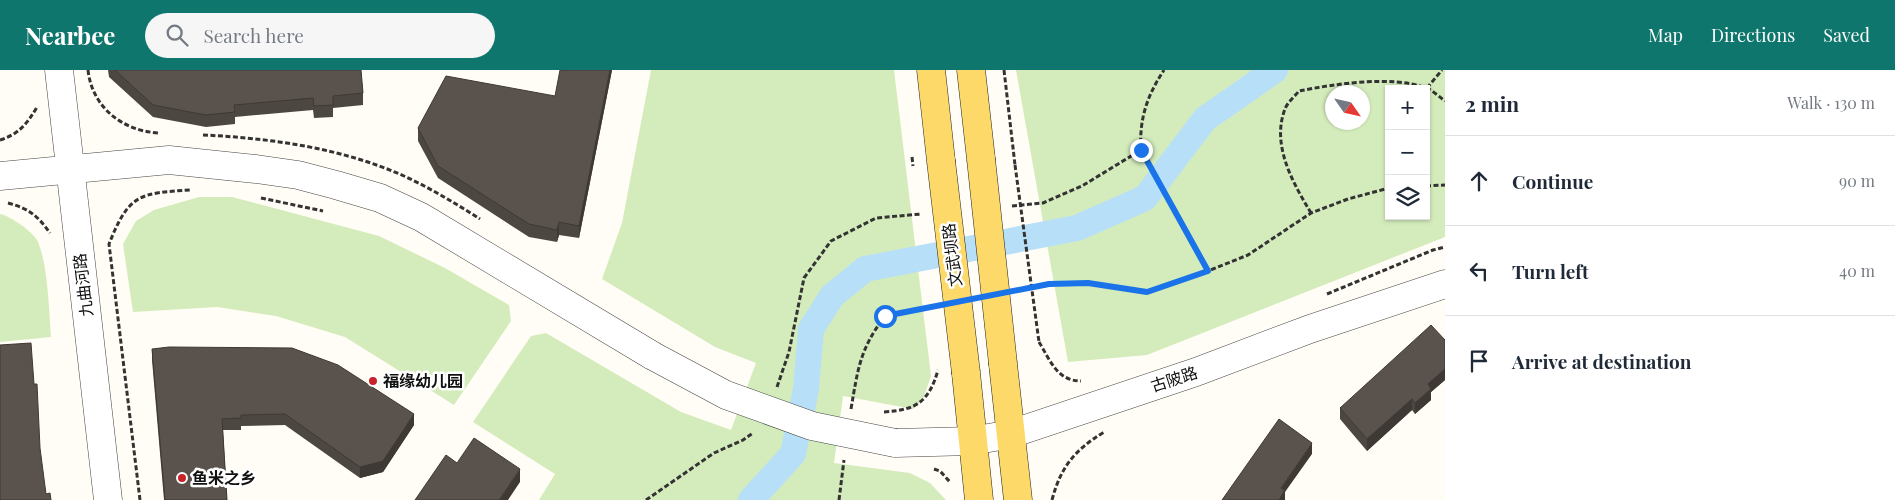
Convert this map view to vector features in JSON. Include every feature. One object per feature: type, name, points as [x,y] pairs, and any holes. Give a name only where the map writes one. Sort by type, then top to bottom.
[{"type":"main road","name":"文武坝路","points":[[931,70],[979,500]]},
{"type":"main road","points":[[971,70],[1018,500]]},
{"type":"street","name":"九曲河路","points":[[59,70],[108,500]]},
{"type":"street","name":"古陂路","points":[[0,176],[169,160],[220,164],[298,175],[380,198],[421,217],[653,356],[726,395],[812,426],[895,443],[972,441],[1011,434],[1196,372],[1310,329],[1445,284]]},
{"type":"path","points":[[1004,70],[1039,342],[1055,370],[1063,378],[1084,382]]},
{"type":"path","points":[[1164,70],[1152,88],[1139,129],[1141,150],[1208,271]]},
{"type":"path","points":[[1430,85],[1442,70]]},
{"type":"path","points":[[1311,213],[1292,180],[1280,140],[1285,109],[1299,91],[1328,85],[1388,81],[1410,85]]},
{"type":"path","points":[[1430,90],[1445,101]]},
{"type":"path","points":[[0,140],[12,136],[26,126],[37,106],[38,99]]},
{"type":"path","points":[[1004,206],[1043,203],[1082,186],[1141,150]]},
{"type":"path","points":[[1430,186],[1445,185]]},
{"type":"path","points":[[1020,290],[1049,284],[1088,283],[1147,292],[1248,255],[1311,213],[1348,199],[1385,189]]},
{"type":"path","points":[[140,500],[109,244],[118,220],[129,204],[146,195],[196,190]]},
{"type":"path","points":[[253,197],[328,212]]},
{"type":"path","points":[[5,202],[24,207],[39,217],[52,235]]},
{"type":"path","points":[[770,383],[778,387],[790,352],[804,278],[831,241],[876,218],[925,213]]},
{"type":"path","points":[[1326,294],[1432,250],[1445,247]]},
{"type":"path","points":[[850,416],[862,354],[869,337],[885,316],[933,306]]},
{"type":"path","points":[[881,412],[906,411],[922,401],[930,389],[938,364]]},
{"type":"path","points":[[842,404],[861,408]]},
{"type":"path","points":[[646,500],[714,454],[758,432],[750,430]]},
{"type":"path","points":[[839,500],[844,454]]},
{"type":"green space","points":[[651,70],[894,70],[931,376],[923,399],[913,409],[843,396],[834,463],[910,473],[930,483],[946,500],[539,500],[555,474],[473,422],[531,336],[546,333],[681,412],[731,430],[756,363],[715,347],[602,279],[622,223]]},
{"type":"green space","points":[[1016,70],[1445,70],[1445,237],[1147,355],[1068,362]]},
{"type":"green space","points":[[199,197],[232,197],[379,236],[445,268],[509,305],[511,321],[454,405],[345,337],[276,316],[217,307],[133,312],[123,244],[136,221],[154,210]]},
{"type":"green space","points":[[0,214],[20,224],[31,232],[37,240],[46,274],[51,337],[0,342]]},
{"type":"building","points":[[115,70],[361,70],[363,93],[333,96],[333,105],[314,106],[313,98],[234,105],[235,112],[206,115],[153,105]]},
{"type":"building","points":[[560,70],[610,70],[579,226],[559,222],[557,230],[529,224],[438,166],[418,128],[446,76],[555,96]]},
{"type":"building","points":[[1431,325],[1445,340],[1445,369],[1428,384],[1431,389],[1415,403],[1412,399],[1367,439],[1340,408]]},
{"type":"building","points":[[31,343],[34,384],[37,384],[40,448],[46,494],[50,493],[51,500],[0,500],[0,345]]},
{"type":"building","points":[[169,347],[292,348],[338,365],[414,414],[383,461],[360,467],[285,414],[241,415],[241,418],[222,419],[227,500],[165,500],[152,349]]},
{"type":"building","points":[[1279,419],[1312,443],[1281,488],[1285,490],[1279,500],[1222,500]]},
{"type":"building","points":[[474,438],[520,469],[499,500],[415,500],[446,455],[457,463]]},
{"type":"waterway","points":[[751,500],[793,454],[806,389],[811,329],[832,296],[865,269],[1077,228],[1145,198],[1205,119],[1275,70]]},
{"type":"place","name":"福缘幼儿园","points":[[373,381]]},
{"type":"place","name":"鱼米之乡","points":[[182,478]]},
{"type":"route","points":[[885,316],[1049,284],[1088,283],[1147,292],[1208,271],[1141,150]]}]
